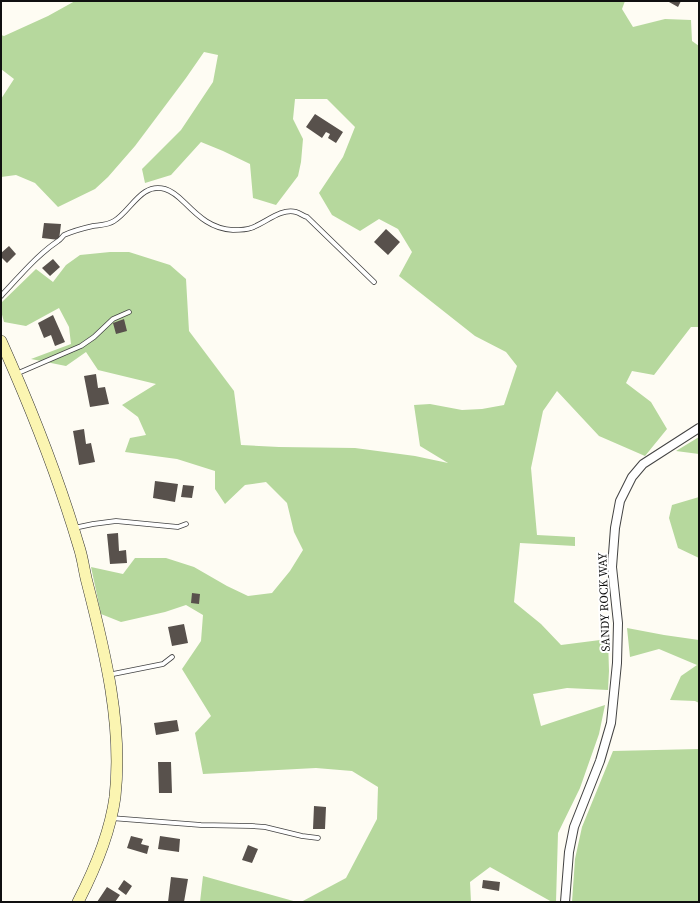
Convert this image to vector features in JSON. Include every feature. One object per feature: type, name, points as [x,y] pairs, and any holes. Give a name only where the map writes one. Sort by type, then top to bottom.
[{"type":"main road","points":[[1,341],[28,402],[55,473],[80,548],[87,581],[98,620],[114,707],[118,753],[115,797],[105,841],[88,884],[78,902]]},
{"type":"street","name":"SANDY ROCK WAY","points":[[565,902],[569,852],[574,827],[600,761],[611,722],[618,663],[618,623],[612,567],[615,528],[620,501],[632,477],[643,464],[699,428]]},
{"type":"lane","points":[[1,296],[43,253],[64,236],[84,228],[114,221],[138,197],[146,191],[154,188],[170,191],[203,221],[212,226],[223,229],[233,230],[251,228],[280,213],[297,212],[307,217],[374,282]]},
{"type":"lane","points":[[16,374],[81,346],[94,337],[113,319],[129,312]]},
{"type":"lane","points":[[73,528],[116,521],[178,527],[186,524]]},
{"type":"lane","points":[[108,676],[163,664],[172,657]]},
{"type":"lane","points":[[111,818],[201,825],[259,826],[318,838]]},
{"type":"green space","points":[[75,1],[625,1],[622,9],[633,27],[665,19],[691,20],[692,41],[699,46],[699,327],[691,327],[654,375],[632,371],[626,383],[651,402],[667,429],[645,456],[599,436],[557,391],[543,411],[531,468],[537,535],[575,537],[575,546],[520,543],[514,602],[541,624],[561,645],[608,639],[608,690],[567,688],[533,694],[541,726],[605,705],[599,734],[580,788],[558,833],[556,902],[552,902],[490,867],[470,882],[471,902],[301,902],[346,878],[377,819],[378,787],[352,771],[316,768],[203,774],[195,733],[211,716],[182,669],[201,641],[203,615],[186,605],[165,612],[121,622],[101,614],[91,567],[123,574],[135,558],[166,558],[194,567],[248,596],[272,593],[290,571],[303,550],[294,532],[287,503],[266,482],[245,485],[225,504],[215,489],[215,471],[177,459],[125,452],[130,438],[146,435],[138,417],[122,405],[156,384],[98,370],[86,352],[66,366],[31,359],[71,344],[69,327],[59,308],[26,326],[4,322],[1,311],[1,303],[36,269],[53,282],[66,265],[80,255],[110,252],[129,252],[170,265],[186,279],[189,331],[234,391],[241,445],[355,448],[415,456],[448,463],[420,446],[414,405],[430,404],[462,410],[482,409],[504,405],[517,366],[506,352],[475,336],[399,276],[412,252],[398,229],[379,219],[360,231],[332,215],[319,193],[343,157],[355,127],[327,99],[295,99],[293,119],[303,139],[301,162],[298,176],[276,205],[253,198],[250,164],[201,142],[171,175],[145,183],[142,169],[181,130],[213,82],[218,55],[204,52],[135,146],[108,177],[95,189],[58,207],[35,183],[16,175],[1,177],[1,99],[14,79],[1,69],[1,35],[4,36],[48,16]]},
{"type":"green space","points":[[699,437],[699,454],[676,451]]},
{"type":"green space","points":[[699,497],[699,558],[678,548],[669,518],[672,505]]},
{"type":"green space","points":[[627,628],[699,640],[699,703],[695,701],[670,700],[681,676],[697,665],[659,649],[630,657]]},
{"type":"green space","points":[[699,749],[699,902],[572,902],[575,859],[582,827],[613,751]]},
{"type":"green space","points":[[203,876],[297,902],[200,902]]},
{"type":"building","points":[[681,1],[678,7],[669,2]]},
{"type":"building","points":[[315,114],[343,132],[336,143],[328,138],[330,134],[326,132],[322,138],[306,127]]},
{"type":"building","points":[[44,223],[61,224],[59,240],[42,238]]},
{"type":"building","points":[[386,229],[400,242],[388,255],[374,242]]},
{"type":"building","points":[[9,246],[16,254],[7,263],[1,257],[1,253]]},
{"type":"building","points":[[53,259],[60,267],[50,276],[42,268]]},
{"type":"building","points":[[53,315],[65,342],[55,346],[51,335],[44,338],[38,323]]},
{"type":"building","points":[[124,319],[127,331],[116,334],[113,323]]},
{"type":"building","points":[[96,374],[98,388],[105,387],[109,404],[90,407],[84,376]]},
{"type":"building","points":[[84,429],[86,444],[91,443],[95,462],[79,465],[73,431]]},
{"type":"building","points":[[155,481],[178,484],[175,502],[153,498]]},
{"type":"building","points":[[183,485],[194,486],[192,498],[181,497]]},
{"type":"building","points":[[118,533],[119,551],[126,550],[127,563],[110,564],[107,534]]},
{"type":"building","points":[[192,593],[200,594],[199,604],[191,603]]},
{"type":"building","points":[[184,624],[188,643],[172,646],[168,627]]},
{"type":"building","points":[[177,720],[179,731],[156,735],[154,723]]},
{"type":"building","points":[[158,762],[171,762],[172,793],[159,793]]},
{"type":"building","points":[[314,806],[326,807],[325,829],[313,829]]},
{"type":"building","points":[[131,836],[143,839],[141,844],[149,846],[147,854],[127,848]]},
{"type":"building","points":[[160,836],[180,839],[179,852],[158,849]]},
{"type":"building","points":[[248,845],[258,849],[252,863],[242,860]]},
{"type":"building","points":[[171,877],[188,879],[184,902],[168,902]]},
{"type":"building","points":[[124,880],[132,886],[126,895],[118,889]]},
{"type":"building","points":[[483,880],[500,882],[499,891],[482,888]]},
{"type":"building","points":[[107,887],[120,895],[115,902],[97,902]]}]
